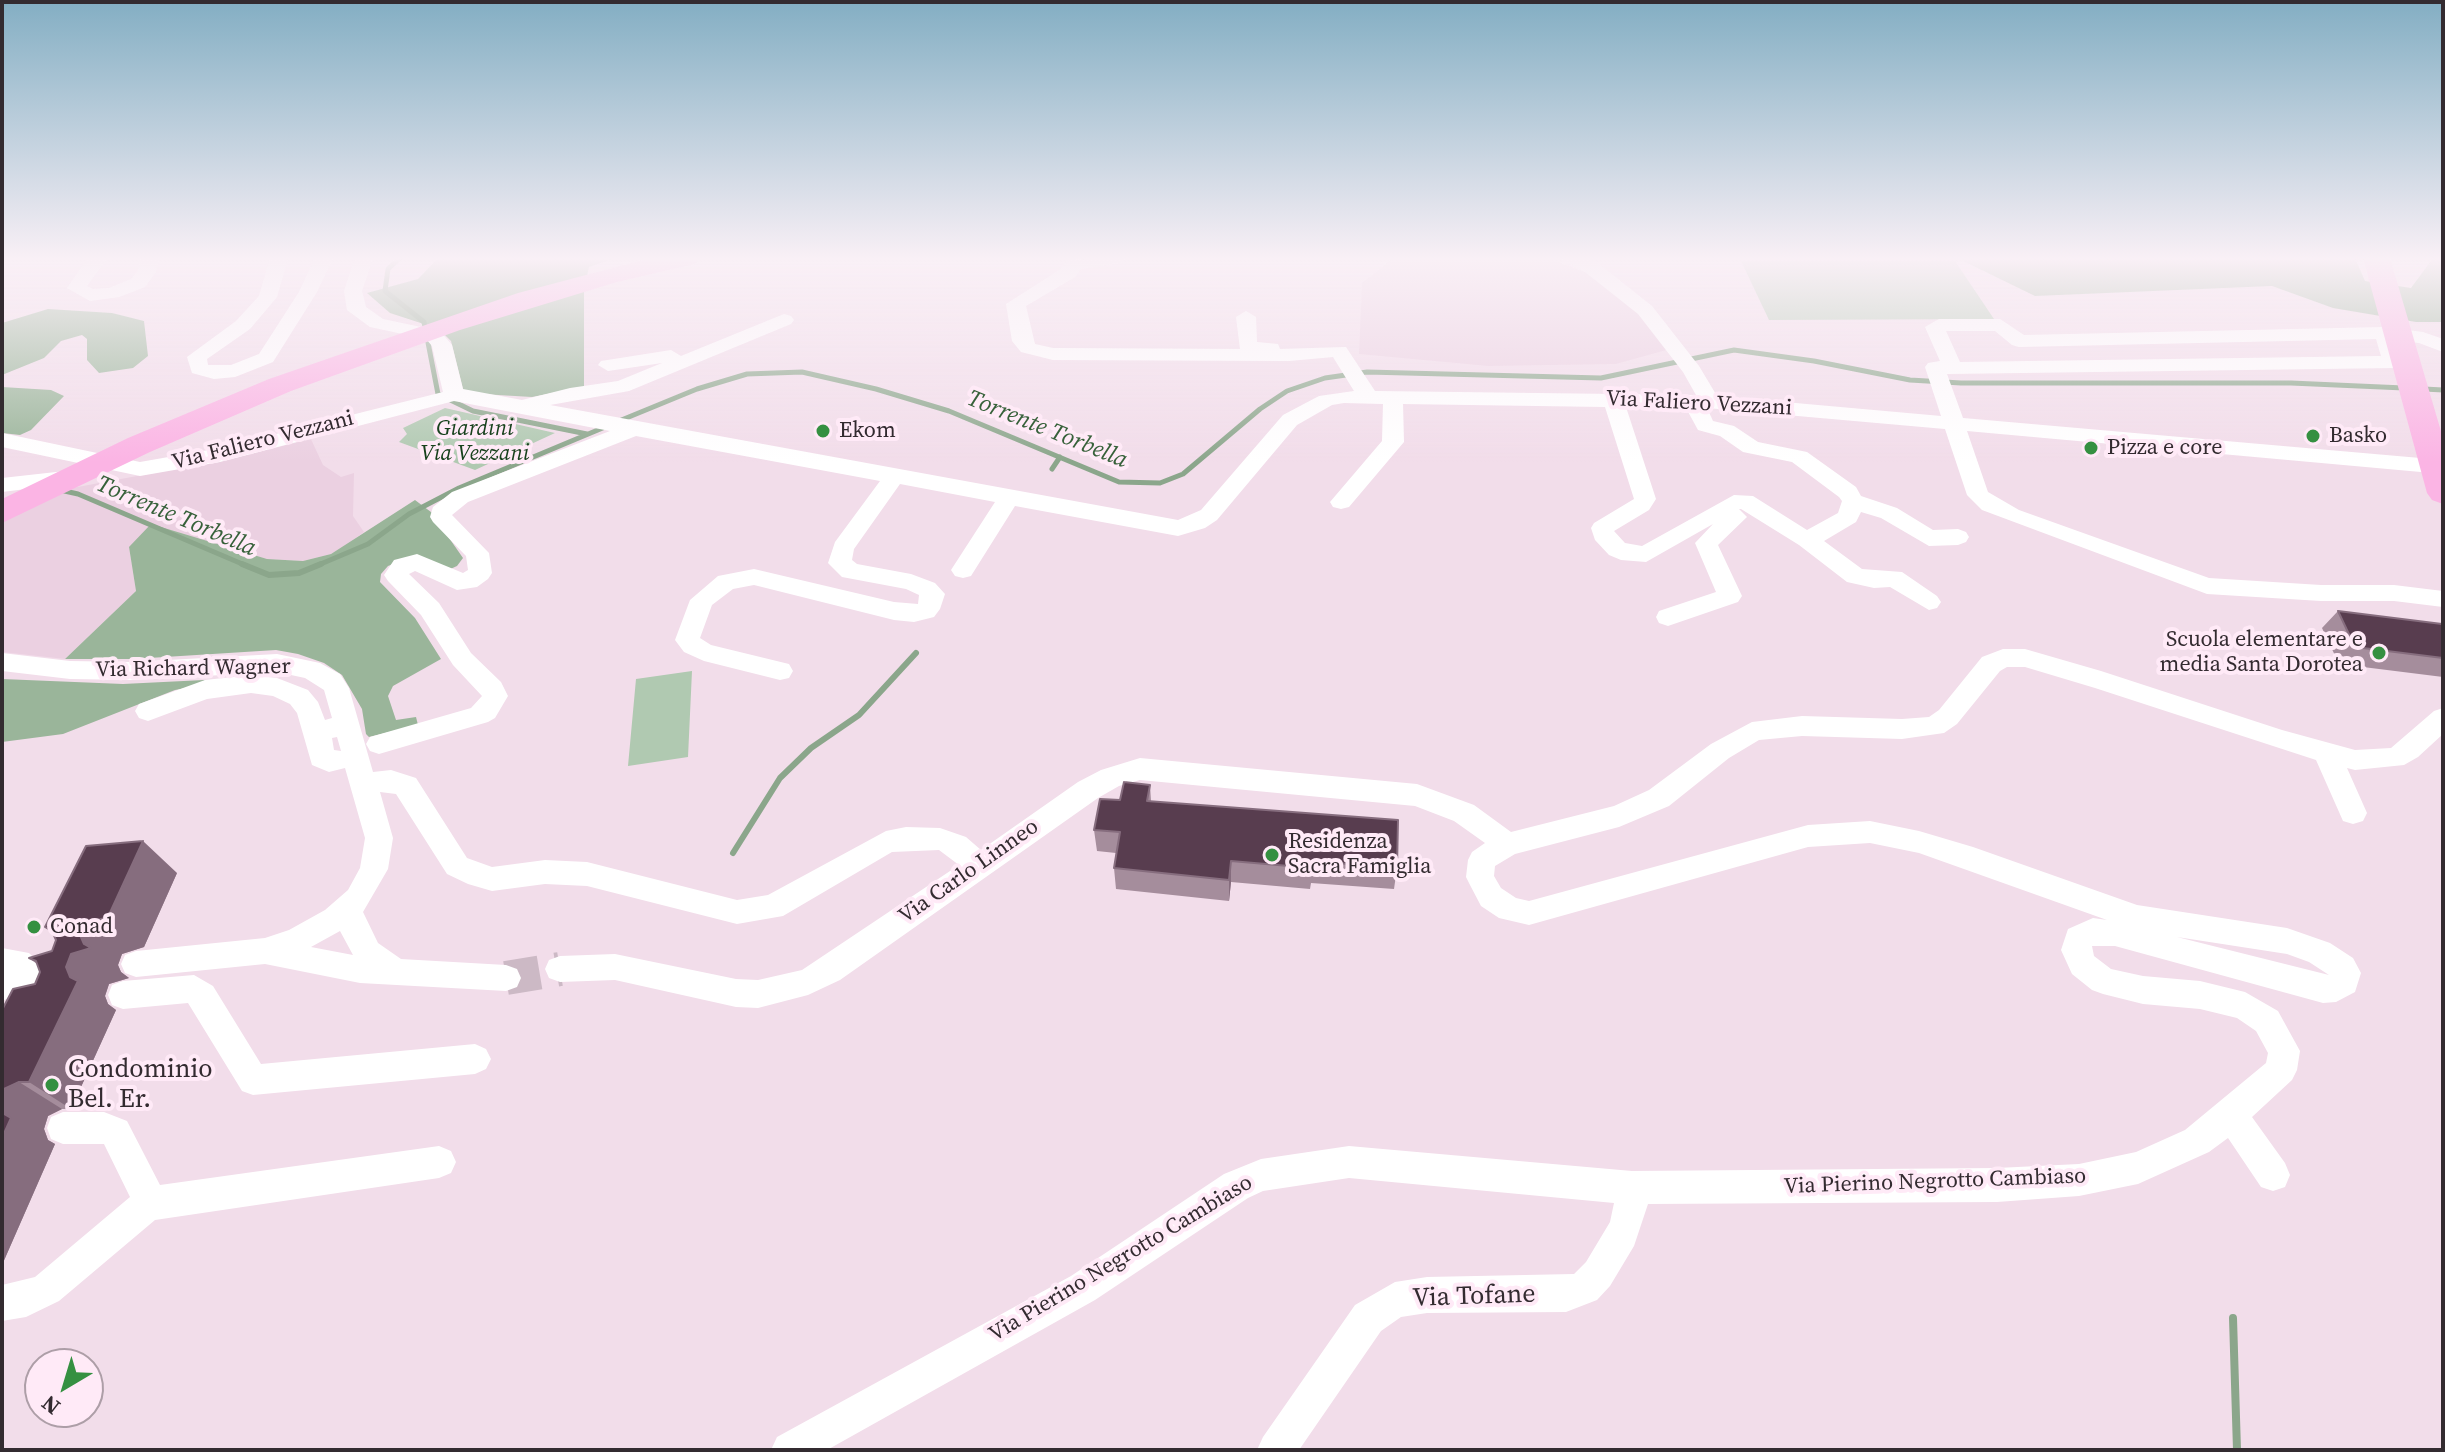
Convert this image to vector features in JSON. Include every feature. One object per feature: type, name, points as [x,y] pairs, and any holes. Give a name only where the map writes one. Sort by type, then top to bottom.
[{"type":"highway","points":[[5,493],[139,445],[280,385],[445,326]]},
{"type":"highway","points":[[2395,326],[2443,493]]},
{"type":"street","points":[[242,326],[197,357],[199,369],[214,373],[235,371],[266,358],[287,326]]},
{"type":"street","points":[[390,326],[433,335],[442,345],[454,395]]},
{"type":"street","name":"Via Faliero Vezzani","points":[[523,406],[570,394],[622,387],[770,326]]},
{"type":"street","points":[[1020,326],[1022,341],[1028,348],[1053,354],[1289,355],[1339,351],[1364,390]]},
{"type":"street","points":[[1247,326],[1249,347],[1277,348],[1289,355]]},
{"type":"street","points":[[1657,326],[1692,370],[1702,401],[1705,425],[1727,431],[1751,447],[1799,457],[1848,492],[1853,501],[1851,512],[1843,522],[1807,540]]},
{"type":"street","points":[[1936,326],[1945,370],[1944,396],[1952,423],[1978,495],[1990,505],[2198,583],[2256,590],[2394,593],[2443,599]]},
{"type":"street","points":[[2001,326],[2019,341],[2032,367]]},
{"type":"street","points":[[1945,370],[2393,362],[2384,333]]},
{"type":"street","points":[[2019,341],[2384,333],[2423,338],[2443,346]]},
{"type":"street","name":"Via Faliero Vezzani","points":[[608,365],[699,355]]},
{"type":"street","name":"Via Faliero Vezzani","points":[[2,440],[140,469],[220,455],[454,395],[1157,526],[1188,526],[1209,515],[1290,420],[1326,400],[1364,390],[1393,397],[1702,401],[2443,467]]},
{"type":"street","points":[[1341,502],[1393,442],[1393,397]]},
{"type":"street","points":[[1613,399],[1645,499],[1641,505],[1602,528],[1603,535],[1617,549],[1629,554],[1646,554],[1738,500],[1807,540],[1855,576],[1874,580],[1894,578],[1929,602]]},
{"type":"street","points":[[379,744],[479,715],[486,711],[495,696],[492,689],[462,659],[430,609],[396,575],[399,568],[413,562],[457,582],[469,581],[480,573],[477,553],[441,517],[441,512],[460,497],[630,428]]},
{"type":"street","points":[[5,493],[40,481],[140,469]]},
{"type":"street","points":[[780,671],[704,652],[693,646],[687,640],[702,600],[726,582],[754,577],[894,611],[925,611],[932,603],[933,594],[927,589],[911,582],[850,571],[840,563],[843,548],[894,477]]},
{"type":"street","points":[[963,570],[1008,499]]},
{"type":"street","points":[[1853,501],[1889,513],[1924,542],[1958,537]]},
{"type":"street","points":[[1668,617],[1730,596],[1706,543],[1751,505]]},
{"type":"street","points":[[1500,847],[1619,816],[1646,804],[1752,732],[1802,726],[1902,729],[1935,726],[1948,717],[1991,664],[2013,657],[2101,680],[2327,754],[2355,760],[2395,758],[2409,750],[2443,718]]},
{"type":"street","name":"Via Richard Wagner","points":[[2,662],[70,670],[131,671],[277,663],[311,670],[331,681],[336,688],[379,838],[378,855],[371,879],[348,909],[319,929],[265,951]]},
{"type":"street","points":[[148,711],[216,688],[263,685],[292,693],[306,702],[319,734],[321,758],[329,762],[337,760]]},
{"type":"street","points":[[319,734],[346,724]]},
{"type":"street","points":[[2327,754],[2353,813]]},
{"type":"street","name":"Via Carlo Linneo","points":[[560,969],[615,967],[736,993],[783,990],[829,971],[1088,790],[1110,778],[1140,769],[1386,793],[1500,847]]},
{"type":"street","points":[[363,783],[391,781],[406,786],[457,866],[478,876],[492,879],[545,872],[587,874],[737,912],[773,907],[886,842],[906,838],[924,837],[948,842],[979,865]]},
{"type":"street","name":"Via Pierino Negrotto Cambiaso","points":[[790,1450],[1083,1288],[1236,1186],[1261,1175],[1349,1162],[1632,1188],[1997,1185],[2079,1180],[2138,1168],[2197,1141],[2231,1115],[2276,1075],[2283,1064],[2282,1044],[2267,1021],[2253,1010],[2225,1000],[2132,989],[2103,981],[2083,965],[2076,950],[2078,938],[2093,931],[2115,933],[2323,989],[2336,988],[2344,982],[2346,973],[2336,961],[2287,941],[2137,918],[1973,859],[1881,834],[1850,831],[1808,836],[1529,913],[1497,903],[1484,887],[1479,869],[1485,856],[1500,847]]},
{"type":"street","points":[[348,909],[353,927],[367,952],[397,973]]},
{"type":"street","points":[[136,964],[265,951],[360,970],[506,978]]},
{"type":"street","points":[[2,961],[18,962],[33,990]]},
{"type":"street","points":[[2,987],[33,990],[77,971]]},
{"type":"street","points":[[123,995],[194,989],[202,996],[253,1080],[475,1059]]},
{"type":"street","points":[[2,1015],[21,1006],[33,990]]},
{"type":"street","points":[[2231,1115],[2273,1175]]},
{"type":"street","points":[[63,1128],[104,1128],[115,1132],[147,1194],[148,1204]]},
{"type":"street","points":[[2,1303],[26,1299],[47,1289],[148,1204],[439,1162]]},
{"type":"street","name":"Via Tofane","points":[[1276,1450],[1368,1318],[1395,1300],[1427,1295],[1566,1294],[1585,1288],[1598,1274],[1622,1234],[1632,1207],[1632,1188]]},
{"type":"shaded area","points":[[1360,326],[1651,326],[1670,349],[1616,364],[1488,366],[1359,354]]},
{"type":"shaded area","points":[[311,439],[323,465],[341,477],[354,473],[353,516],[364,532],[346,545],[331,554],[303,561],[267,559],[213,545],[129,547],[136,591],[65,659],[2,652],[2,501],[229,459]]},
{"type":"green space","points":[[2,326],[145,326],[148,356],[133,368],[99,373],[87,360],[87,339],[82,335],[61,341],[44,358],[2,375]]},
{"type":"green space","points":[[429,326],[584,326],[584,387],[532,397],[464,393],[451,341],[439,329]]},
{"type":"green space","points":[[2,387],[51,390],[64,396],[31,430],[20,435],[2,433]]},
{"type":"green space","name":"Giardini Via Vezzani","points":[[445,408],[555,433],[475,470],[399,442],[407,434],[403,428]]},
{"type":"green space","points":[[415,500],[431,512],[463,558],[457,566],[446,571],[413,556],[388,566],[381,574],[380,582],[415,618],[441,659],[393,686],[388,696],[396,720],[416,717],[418,725],[369,737],[362,709],[342,675],[324,663],[298,654],[276,650],[133,659],[65,659],[136,591],[129,547],[151,524],[267,559],[303,561],[331,554]]},
{"type":"green space","points":[[692,671],[688,757],[628,766],[636,679]]},
{"type":"green space","points":[[2,679],[123,684],[204,680],[209,684],[175,690],[63,734],[2,742]]},
{"type":"building","points":[[2338,611],[2442,624],[2443,658],[2355,647]]},
{"type":"building","points":[[1124,782],[1150,785],[1147,801],[1398,820],[1397,868],[1313,861],[1312,868],[1231,861],[1229,880],[1114,868],[1120,832],[1094,830],[1100,799],[1120,800]]},
{"type":"building","points":[[143,841],[108,917],[85,924],[80,935],[84,944],[91,948],[71,954],[66,967],[70,977],[78,981],[29,1082],[19,1082],[4,1089],[2,1096],[2,1010],[13,989],[35,984],[40,972],[36,961],[29,958],[52,951],[56,940],[52,931],[45,927],[86,846]]},
{"type":"building","points":[[2,1108],[4,1114],[11,1118],[2,1138]]},
{"type":"waterway","points":[[425,326],[438,394],[473,411],[587,434]]},
{"type":"waterway","name":"Torrente Torbella","points":[[1060,457],[1119,482],[1160,483],[1183,474],[1260,409],[1287,391],[1325,378],[1367,372],[1601,378],[1734,350],[1814,361],[1910,380],[1961,383],[2291,383],[2404,388]]},
{"type":"waterway","name":"Torrente Torbella","points":[[619,421],[697,389],[747,374],[802,372],[876,389],[949,411],[1060,457]]},
{"type":"waterway","name":"Torrente Torbella","points":[[2424,389],[2443,390]]},
{"type":"waterway","name":"Torrente Torbella","points":[[316,566],[368,544],[409,514],[459,488],[605,427]]},
{"type":"waterway","points":[[1052,469],[1060,457]]},
{"type":"waterway","name":"Torrente Torbella","points":[[60,490],[78,494],[247,566]]},
{"type":"waterway","name":"Torrente Torbella","points":[[242,564],[269,575],[299,573],[321,564]]},
{"type":"waterway","points":[[733,853],[780,778],[811,748],[859,715],[916,653]]},
{"type":"waterway","points":[[2233,1318],[2237,1450]]},
{"type":"tunnel","points":[[506,978],[560,969]]},
{"type":"place","name":"Ekom","points":[[823,431]]},
{"type":"place","name":"Basko","points":[[2313,436]]},
{"type":"place","name":"Pizza e core","points":[[2091,448]]},
{"type":"place","name":"Scuola elementare e media Santa Dorotea","points":[[2379,653]]},
{"type":"place","name":"Residenza Sacra Famiglia","points":[[1272,855]]},
{"type":"place","name":"Conad","points":[[34,927]]},
{"type":"place","name":"Condominio Bel. Er.","points":[[52,1085]]}]
